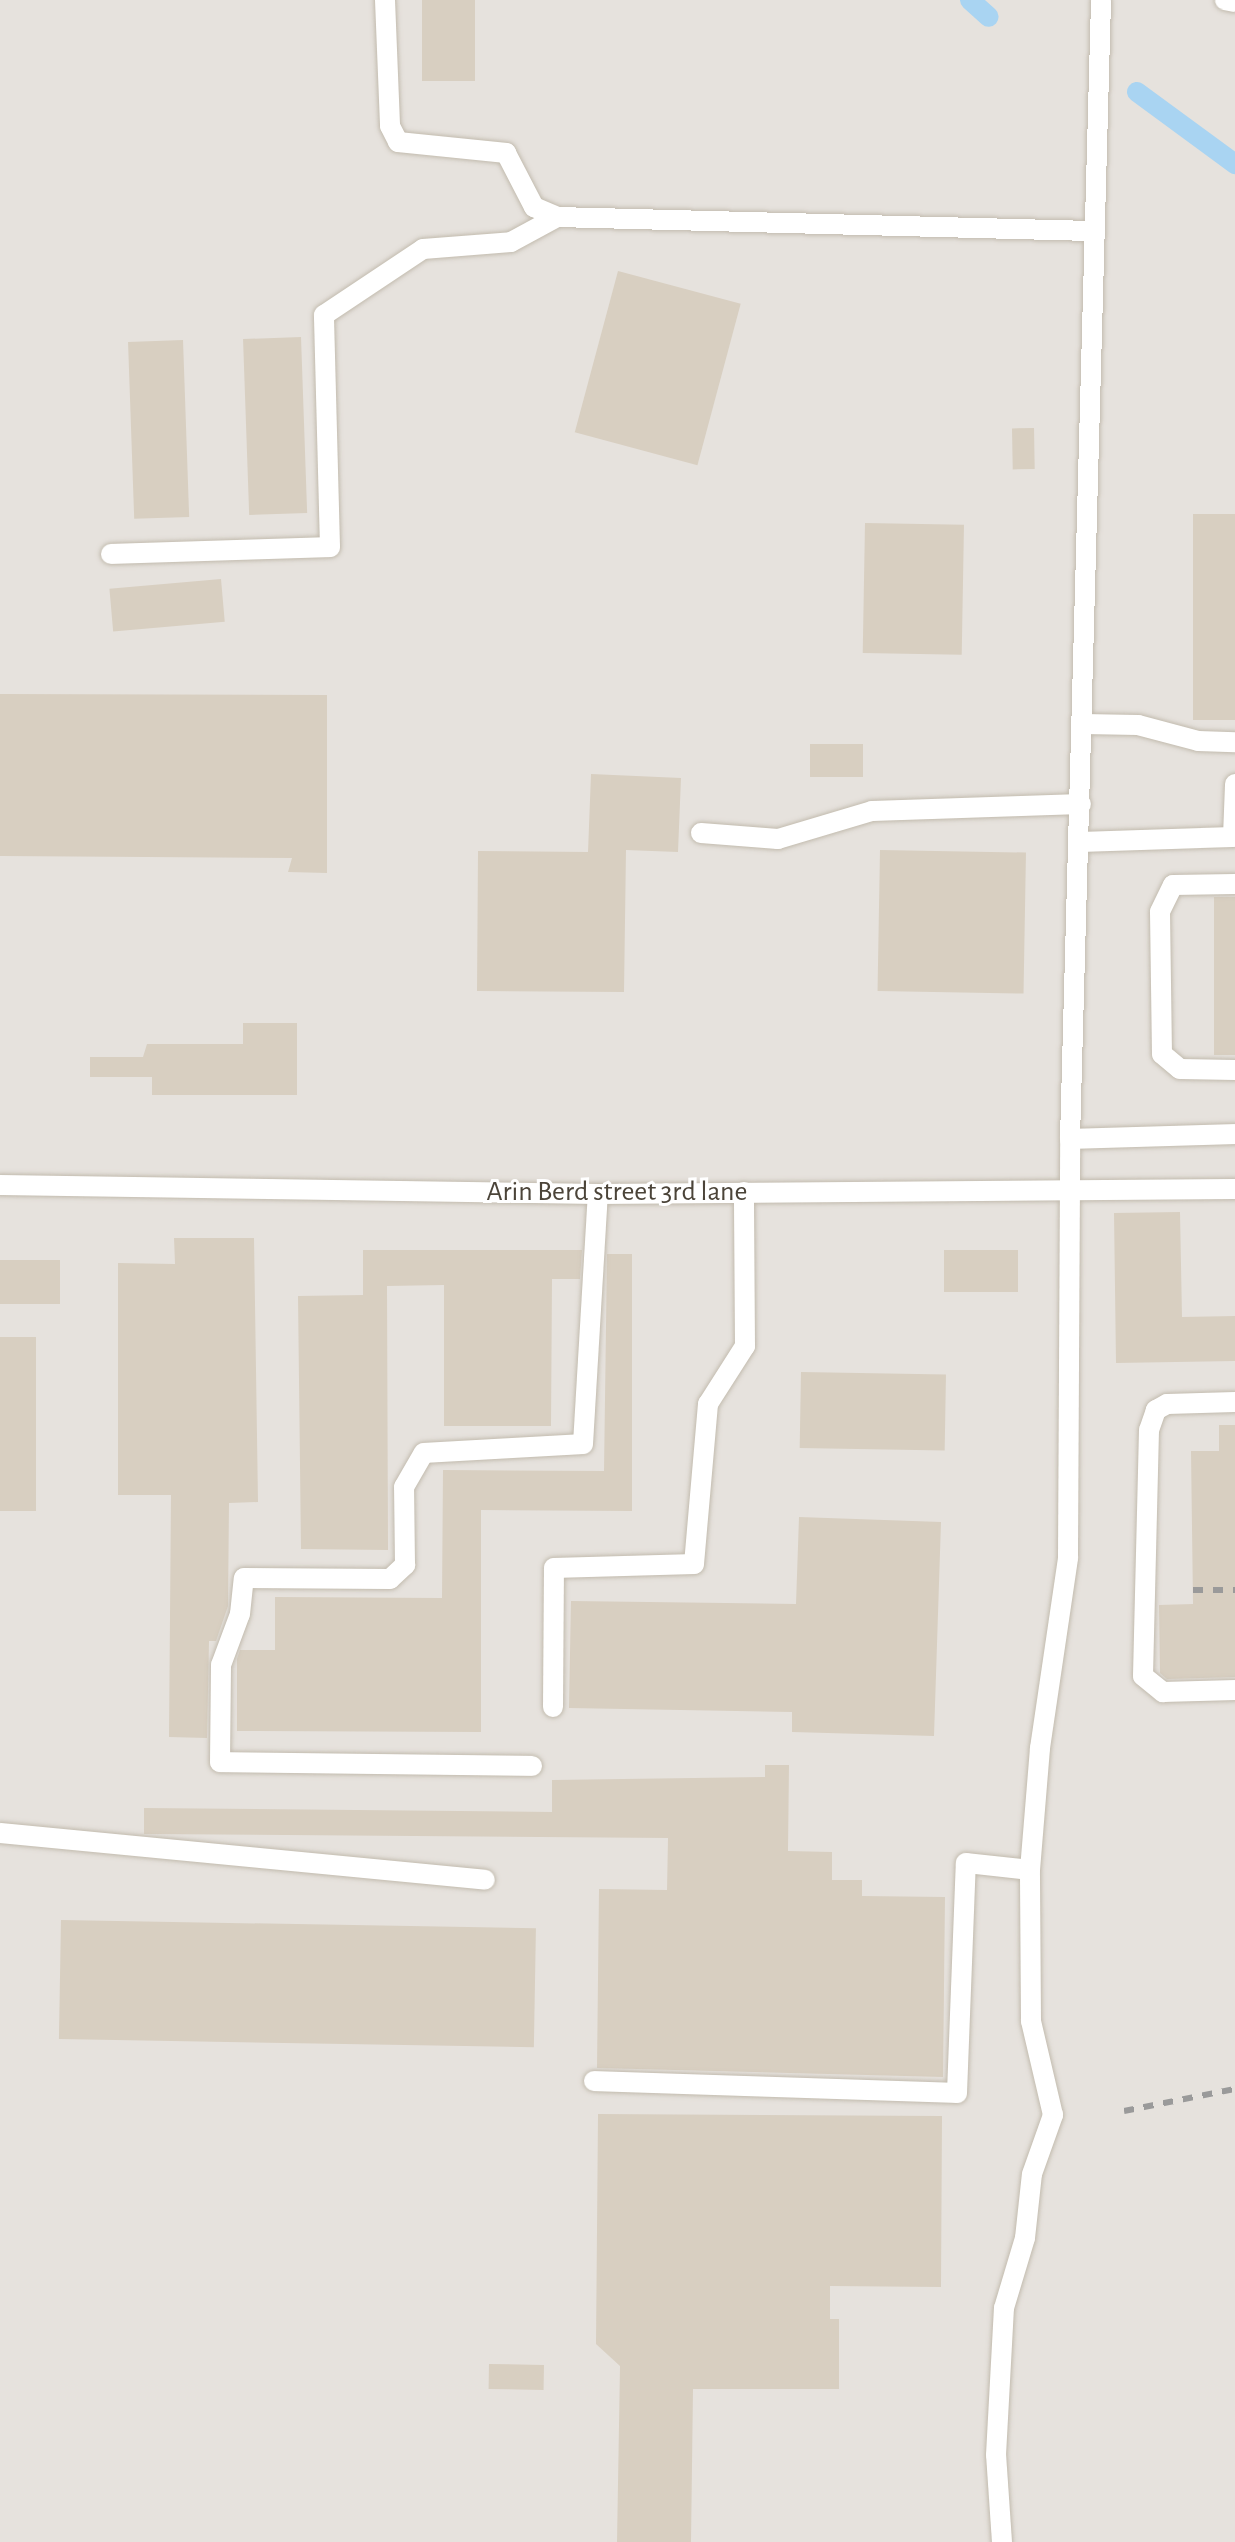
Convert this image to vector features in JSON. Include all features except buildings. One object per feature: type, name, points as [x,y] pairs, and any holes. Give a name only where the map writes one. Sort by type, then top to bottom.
[{"type":"street","points":[[385,0],[390,126],[398,142],[506,153],[534,207],[557,217],[1091,231]]},
{"type":"street","points":[[1002,2542],[996,2455],[1004,2308],[1025,2238],[1032,2174],[1053,2115],[1031,2021],[1030,1870],[1040,1748],[1068,1558],[1073,1414],[1070,1139],[1083,724],[1091,231],[1101,0]]},
{"type":"street","points":[[1225,0],[1235,2]]},
{"type":"street","points":[[111,554],[330,547],[324,315],[423,249],[511,242],[557,217]]},
{"type":"street","points":[[1083,724],[1138,725],[1198,741],[1235,742]]},
{"type":"street","points":[[1080,842],[1233,837],[1235,784]]},
{"type":"street","points":[[701,833],[778,839],[872,811],[1081,804]]},
{"type":"street","points":[[1235,884],[1173,885],[1160,912],[1162,1054],[1180,1069],[1235,1070]]},
{"type":"street","points":[[1070,1139],[1235,1134]]},
{"type":"street","name":"Arin Berd street 3rd lane","points":[[0,1185],[598,1194],[1235,1189]]},
{"type":"street","points":[[553,1707],[554,1568],[694,1564],[708,1404],[745,1346],[744,1192]]},
{"type":"street","points":[[532,1766],[220,1762],[221,1665],[240,1614],[244,1578],[390,1579],[405,1565],[404,1487],[424,1453],[583,1444],[598,1194]]},
{"type":"street","points":[[1235,1402],[1167,1404],[1156,1410],[1149,1430],[1143,1676],[1163,1692],[1235,1690]]},
{"type":"street","points":[[0,1833],[485,1880]]},
{"type":"street","points":[[594,2081],[957,2093],[966,1863],[1030,1870]]},
{"type":"shaded area","points":[[0,0],[1235,0],[1235,2542],[0,2542]]},
{"type":"waterway","points":[[970,0],[989,17]]},
{"type":"waterway","points":[[1137,92],[1235,164]]},
{"type":"railway","points":[[1193,1590],[1235,1590]]},
{"type":"railway","points":[[1124,2111],[1235,2089]]}]
